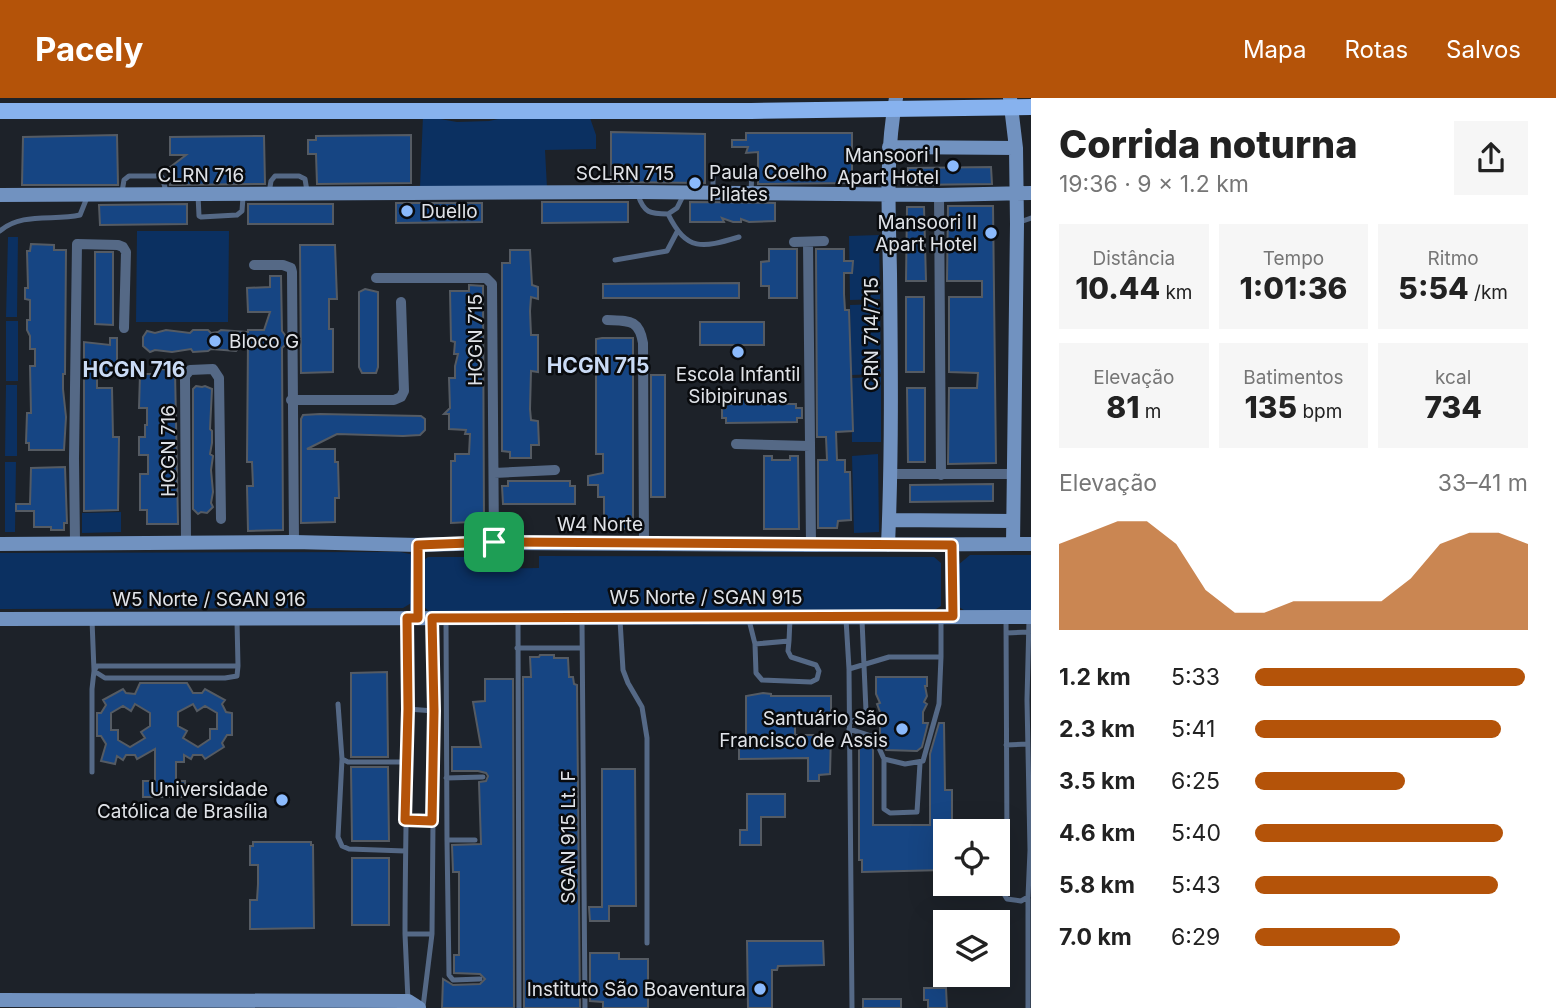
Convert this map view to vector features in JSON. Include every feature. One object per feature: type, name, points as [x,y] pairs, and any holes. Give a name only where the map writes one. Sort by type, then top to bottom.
[{"type":"main road","points":[[751,111],[782,105],[785,98]]},
{"type":"main road","points":[[0,111],[70,105],[751,111],[801,104],[895,103],[953,110],[1012,102],[1031,107]]},
{"type":"street","points":[[1012,102],[1024,193],[1013,544]]},
{"type":"street","name":"CRN 714/715","points":[[888,545],[888,193],[895,103]]},
{"type":"street","points":[[890,147],[1016,148]]},
{"type":"street","name":"SCLRN 715","points":[[403,193],[888,193]]},
{"type":"street","name":"CLRN 716","points":[[0,195],[403,193]]},
{"type":"street","points":[[888,193],[1024,193]]},
{"type":"street","points":[[939,195],[941,475]]},
{"type":"street","points":[[794,242],[824,241]]},
{"type":"street","points":[[808,242],[811,545]]},
{"type":"street","points":[[75,542],[77,244],[123,247],[126,252],[124,328]]},
{"type":"street","points":[[254,265],[283,265],[291,268],[292,272],[294,542]]},
{"type":"street","name":"HCGN 715","points":[[376,278],[436,277],[490,280],[492,284],[494,542]]},
{"type":"street","points":[[291,400],[394,400],[401,397],[404,391],[401,302]]},
{"type":"street","points":[[607,320],[631,322],[641,331],[643,343],[644,544]]},
{"type":"street","name":"HCGN 716","points":[[186,542],[185,376],[190,370],[214,369],[219,378],[221,519]]},
{"type":"street","points":[[736,444],[810,446]]},
{"type":"street","points":[[494,473],[555,470]]},
{"type":"street","points":[[890,474],[1014,474]]},
{"type":"street","points":[[889,520],[1013,521]]},
{"type":"street","name":"W4 Norte","points":[[0,544],[1031,544]]},
{"type":"street","points":[[418,545],[426,618]]},
{"type":"street","points":[[947,616],[952,545]]},
{"type":"street","name":"W5 Norte / SGAN 915","points":[[426,618],[1030,617]]},
{"type":"street","name":"W5 Norte / SGAN 916","points":[[0,618],[426,618]]},
{"type":"street","points":[[0,1000],[417,1006]]},
{"type":"lane","points":[[713,193],[713,173],[752,172],[751,194]]},
{"type":"lane","points":[[637,192],[646,211],[668,214],[677,208],[684,193]]},
{"type":"lane","points":[[198,195],[201,217],[237,215],[242,211],[243,194]]},
{"type":"lane","points":[[0,231],[10,223],[80,215],[88,195]]},
{"type":"lane","points":[[668,214],[677,232],[696,246],[710,246],[739,237]]},
{"type":"lane","points":[[615,260],[667,251],[677,232]]},
{"type":"lane","points":[[748,617],[755,644],[756,673],[762,680],[811,682],[817,679],[819,671],[816,665],[791,657],[788,651],[790,616]]},
{"type":"lane","points":[[846,616],[849,669],[852,1008]]},
{"type":"lane","points":[[849,726],[862,718],[866,711],[862,616]]},
{"type":"lane","points":[[884,760],[905,764],[920,762],[926,758],[939,704],[941,657],[947,616]]},
{"type":"lane","points":[[518,617],[519,1008]]},
{"type":"lane","name":"SGAN 915 Lt. F","points":[[582,617],[584,1008]]},
{"type":"lane","points":[[620,617],[623,670],[646,720],[647,943]]},
{"type":"lane","points":[[1006,617],[1007,849],[1004,894],[1007,900],[1025,901],[1028,897]]},
{"type":"lane","points":[[1028,1008],[1030,617]]},
{"type":"lane","points":[[92,618],[92,772]]},
{"type":"lane","points":[[94,671],[106,678],[237,676],[237,618]]},
{"type":"lane","points":[[417,1006],[405,934],[405,820],[408,709],[426,618]]},
{"type":"lane","points":[[417,1006],[432,934],[434,711],[426,618]]},
{"type":"lane","points":[[426,618],[446,778],[449,975],[453,979],[480,979]]},
{"type":"lane","points":[[1006,633],[1029,632]]},
{"type":"lane","points":[[755,644],[789,641]]},
{"type":"lane","points":[[517,648],[582,648]]},
{"type":"lane","points":[[849,669],[889,657],[941,657]]},
{"type":"lane","points":[[94,671],[97,666],[238,666]]},
{"type":"lane","points":[[338,704],[342,760],[338,838],[342,846],[405,851]]},
{"type":"lane","points":[[408,709],[434,711]]},
{"type":"lane","points":[[849,726],[874,737],[884,760],[884,808],[890,813],[917,812],[920,762]]},
{"type":"lane","points":[[1006,745],[1028,744]]},
{"type":"lane","points":[[342,760],[407,762]]},
{"type":"lane","points":[[446,778],[483,777]]},
{"type":"lane","points":[[405,820],[432,821]]},
{"type":"lane","points":[[447,840],[475,840]]},
{"type":"lane","points":[[405,934],[432,934]]},
{"type":"shaded area","points":[[423,116],[457,122],[489,121],[512,116],[590,118],[596,135],[596,149],[545,150],[547,188],[420,187]]},
{"type":"shaded area","points":[[137,231],[229,231],[228,322],[136,322]]},
{"type":"shaded area","points":[[879,235],[880,299],[850,300],[849,236]]},
{"type":"shaded area","points":[[8,237],[18,237],[17,317],[6,317]]},
{"type":"shaded area","points":[[880,304],[881,374],[851,375],[850,305]]},
{"type":"shaded area","points":[[6,321],[18,321],[18,381],[6,381]]},
{"type":"shaded area","points":[[881,377],[881,442],[852,442],[851,378]]},
{"type":"shaded area","points":[[6,385],[17,385],[17,456],[5,456]]},
{"type":"shaded area","points":[[878,454],[879,532],[854,533],[852,456]]},
{"type":"shaded area","points":[[5,462],[16,462],[15,532],[5,532]]},
{"type":"shaded area","points":[[121,512],[121,532],[82,533],[82,513]]},
{"type":"shaded area","points":[[0,553],[410,554],[413,559],[413,602],[403,608],[0,609]]},
{"type":"shaded area","points":[[970,555],[1031,555],[1031,611],[967,612],[959,607],[958,565]]},
{"type":"shaded area","points":[[539,556],[934,557],[941,563],[941,606],[931,612],[431,613],[422,605],[424,560],[428,557],[486,557],[487,569],[539,568]]},
{"type":"building","points":[[611,132],[705,134],[705,183],[611,182]]},
{"type":"building","points":[[746,133],[852,133],[852,183],[758,184],[758,152],[746,153],[748,147],[732,147],[732,140],[746,140]]},
{"type":"building","points":[[117,135],[118,185],[22,185],[23,137]]},
{"type":"building","points":[[411,135],[411,183],[317,184],[316,154],[308,154],[308,140],[316,140],[316,136]]},
{"type":"building","points":[[264,136],[265,184],[170,185],[169,168],[186,155],[170,155],[170,137]]},
{"type":"building","points":[[991,167],[992,184],[908,185],[908,168]]},
{"type":"building","points":[[542,202],[628,202],[628,222],[542,223]]},
{"type":"building","points":[[690,202],[775,203],[775,221],[749,222],[741,219],[741,222],[733,222],[722,218],[724,222],[690,222]]},
{"type":"building","points":[[396,203],[482,203],[482,222],[396,223]]},
{"type":"building","points":[[187,204],[187,224],[100,225],[99,205]]},
{"type":"building","points":[[248,204],[333,204],[333,224],[248,224]]},
{"type":"building","points":[[948,206],[993,206],[996,463],[948,464],[949,388],[977,388],[978,373],[949,372],[949,297],[982,297],[982,281],[947,281]]},
{"type":"building","points":[[907,207],[924,207],[926,281],[906,281]]},
{"type":"building","points":[[31,244],[54,245],[54,250],[66,250],[64,450],[29,450],[29,443],[26,443],[27,413],[31,413],[30,366],[35,366],[35,349],[30,349],[27,330],[30,300],[25,299],[25,288],[28,288],[27,251],[30,251]]},
{"type":"building","points":[[300,245],[335,245],[337,299],[329,299],[329,329],[333,329],[333,372],[301,373]]},
{"type":"building","points":[[769,249],[797,249],[797,298],[769,298],[769,286],[761,286],[761,262],[769,261]]},
{"type":"building","points":[[816,249],[844,249],[844,261],[853,261],[852,273],[844,273],[844,294],[845,310],[849,310],[853,431],[836,432],[837,460],[845,460],[845,472],[850,472],[851,520],[838,521],[837,528],[818,528],[818,460],[827,460],[826,437],[817,437]]},
{"type":"building","points":[[510,250],[530,250],[532,285],[538,287],[538,299],[531,297],[530,311],[531,335],[538,335],[538,372],[531,371],[530,409],[531,420],[538,421],[539,445],[531,445],[531,458],[510,458],[510,452],[502,451],[502,263],[510,263]]},
{"type":"building","points":[[95,252],[113,252],[113,325],[95,324]]},
{"type":"building","points":[[270,276],[281,276],[282,331],[285,335],[285,345],[282,348],[283,530],[248,531],[247,486],[253,486],[252,462],[247,462],[248,339],[236,351],[211,349],[193,352],[191,349],[150,352],[143,346],[143,337],[147,331],[190,333],[193,330],[208,330],[211,333],[221,330],[264,330],[270,312],[248,312],[247,288],[270,287]]},
{"type":"building","points":[[739,283],[739,298],[603,298],[603,284]]},
{"type":"building","points":[[469,285],[483,286],[484,526],[470,526],[470,522],[451,523],[451,461],[455,461],[455,454],[469,454],[470,434],[465,434],[466,430],[449,429],[449,414],[444,414],[450,408],[449,378],[455,378],[458,354],[454,354],[455,342],[451,341],[450,291],[469,291]]},
{"type":"building","points":[[365,289],[378,292],[376,373],[362,373],[359,367],[359,292]]},
{"type":"building","points":[[906,297],[924,297],[924,372],[906,372]]},
{"type":"building","points":[[700,322],[764,322],[764,345],[700,345]]},
{"type":"building","points":[[110,338],[117,338],[117,373],[97,373],[97,388],[112,388],[113,437],[119,437],[118,510],[84,511],[84,342],[110,345]]},
{"type":"building","points":[[633,338],[633,529],[615,529],[615,521],[604,521],[604,497],[598,497],[598,485],[588,485],[588,476],[603,473],[603,454],[596,454],[596,339]]},
{"type":"building","points":[[159,369],[175,370],[178,524],[147,524],[147,510],[140,510],[140,474],[148,474],[148,455],[139,455],[139,437],[145,437],[147,425],[147,408],[139,408],[140,374],[159,374]]},
{"type":"building","points":[[651,375],[665,375],[665,497],[651,497]]},
{"type":"building","points":[[196,386],[212,389],[210,454],[213,456],[213,507],[207,513],[198,514],[193,509],[193,389]]},
{"type":"building","points":[[907,388],[925,388],[925,462],[908,462]]},
{"type":"building","points":[[738,399],[746,399],[746,404],[776,404],[776,399],[784,399],[784,404],[796,404],[796,408],[802,408],[802,418],[797,418],[797,422],[726,423],[726,418],[722,418],[722,408],[726,408],[726,404],[738,404]]},
{"type":"building","points":[[303,415],[421,416],[425,419],[425,430],[420,435],[403,436],[337,434],[307,449],[335,449],[339,498],[335,498],[335,522],[301,523],[301,419]]},
{"type":"building","points":[[764,456],[772,456],[772,460],[790,460],[790,456],[798,456],[799,529],[764,529]]},
{"type":"building","points":[[65,467],[67,523],[64,523],[64,530],[34,527],[34,511],[16,511],[16,504],[30,504],[31,468]]},
{"type":"building","points":[[508,481],[570,481],[570,486],[575,486],[575,504],[503,504],[502,486],[508,486]]},
{"type":"building","points":[[993,484],[993,501],[910,502],[910,485]]},
{"type":"building","points":[[540,655],[568,658],[569,677],[573,677],[574,684],[577,685],[580,1008],[524,1008],[523,677],[531,677],[530,657]]},
{"type":"building","points":[[387,672],[388,757],[351,757],[351,673]]},
{"type":"building","name":"Santuário São Francisco de Assis","points":[[876,677],[927,677],[927,696],[924,702],[927,704],[923,712],[923,723],[928,723],[922,747],[917,751],[886,750],[880,738],[880,712],[877,704],[880,703],[876,694]]},
{"type":"building","points":[[485,679],[513,679],[514,1008],[442,1008],[443,979],[453,985],[480,984],[485,979],[480,974],[454,973],[454,955],[459,955],[459,872],[453,872],[452,845],[481,844],[479,782],[486,781],[488,776],[478,771],[452,771],[452,747],[481,747],[473,702],[485,701]]},
{"type":"building","points":[[140,683],[187,683],[193,693],[202,693],[205,689],[225,700],[222,704],[226,712],[232,713],[232,735],[227,735],[222,743],[224,747],[205,759],[202,755],[193,755],[191,759],[184,755],[184,762],[176,762],[176,781],[185,781],[185,797],[143,797],[143,781],[155,781],[155,749],[137,759],[135,755],[126,755],[123,760],[117,756],[115,764],[101,761],[106,744],[101,736],[97,736],[97,713],[101,713],[106,705],[103,700],[123,689],[126,693],[135,694]],"holes":[[[135,704],[150,713],[150,726],[141,732],[145,738],[130,747],[118,740],[118,730],[111,730],[111,713],[123,706],[131,711]],[[193,704],[197,711],[205,706],[217,713],[217,729],[210,729],[210,739],[198,747],[183,738],[187,731],[178,726],[178,712]]]},
{"type":"building","points":[[763,693],[771,696],[831,696],[831,713],[795,713],[795,735],[831,735],[830,774],[819,775],[819,781],[808,781],[808,758],[739,759],[739,736],[746,736],[746,696]]},
{"type":"building","points":[[939,723],[944,723],[945,790],[952,790],[952,819],[933,819],[933,870],[862,872],[862,860],[859,860],[859,740],[870,741],[873,748],[873,825],[930,825],[930,754]]},
{"type":"building","points":[[351,767],[388,767],[389,841],[352,841]]},
{"type":"building","points":[[602,769],[635,769],[636,906],[609,906],[609,921],[590,921],[589,907],[602,907]]},
{"type":"building","points":[[747,794],[785,794],[785,817],[761,817],[761,845],[740,845],[740,830],[747,830]]},
{"type":"building","points":[[253,842],[311,842],[314,928],[250,929],[250,900],[257,900],[258,884],[258,865],[250,865],[250,846],[253,846]]},
{"type":"building","points":[[352,858],[389,858],[389,925],[352,925]]},
{"type":"building","name":"Instituto São Boaventura","points":[[747,941],[823,941],[824,965],[778,966],[777,970],[772,970],[772,1008],[748,1008]]},
{"type":"building","points":[[590,953],[619,953],[619,959],[648,959],[648,1008],[603,1008],[603,1002],[590,1001]]},
{"type":"building","points":[[924,988],[946,988],[947,1008],[928,1008],[928,1000],[924,1000]]},
{"type":"building","points":[[863,999],[901,999],[901,1008],[863,1008]]},
{"type":"place","name":"Mansoori I Apart Hotel","points":[[953,166]]},
{"type":"place","name":"Paula Coelho Pilates","points":[[695,183]]},
{"type":"place","name":"Duello","points":[[407,211]]},
{"type":"place","name":"Mansoori II Apart Hotel","points":[[991,233]]},
{"type":"place","name":"Bloco G","points":[[215,341]]},
{"type":"place","name":"Escola Infantil Sibipirunas","points":[[738,352]]},
{"type":"place","name":"Santuário São Francisco de Assis","points":[[902,729]]},
{"type":"place","name":"Universidade Católica de Brasília","points":[[282,800]]},
{"type":"place","name":"Instituto São Boaventura","points":[[760,989]]},
{"type":"district","name":"HCGN 715","points":[[598,365]]},
{"type":"district","name":"HCGN 716","points":[[134,369]]},
{"type":"route","points":[[494,542],[952,545],[953,616],[432,618],[432,821],[405,820],[407,618],[418,618],[418,545],[494,542]]}]
